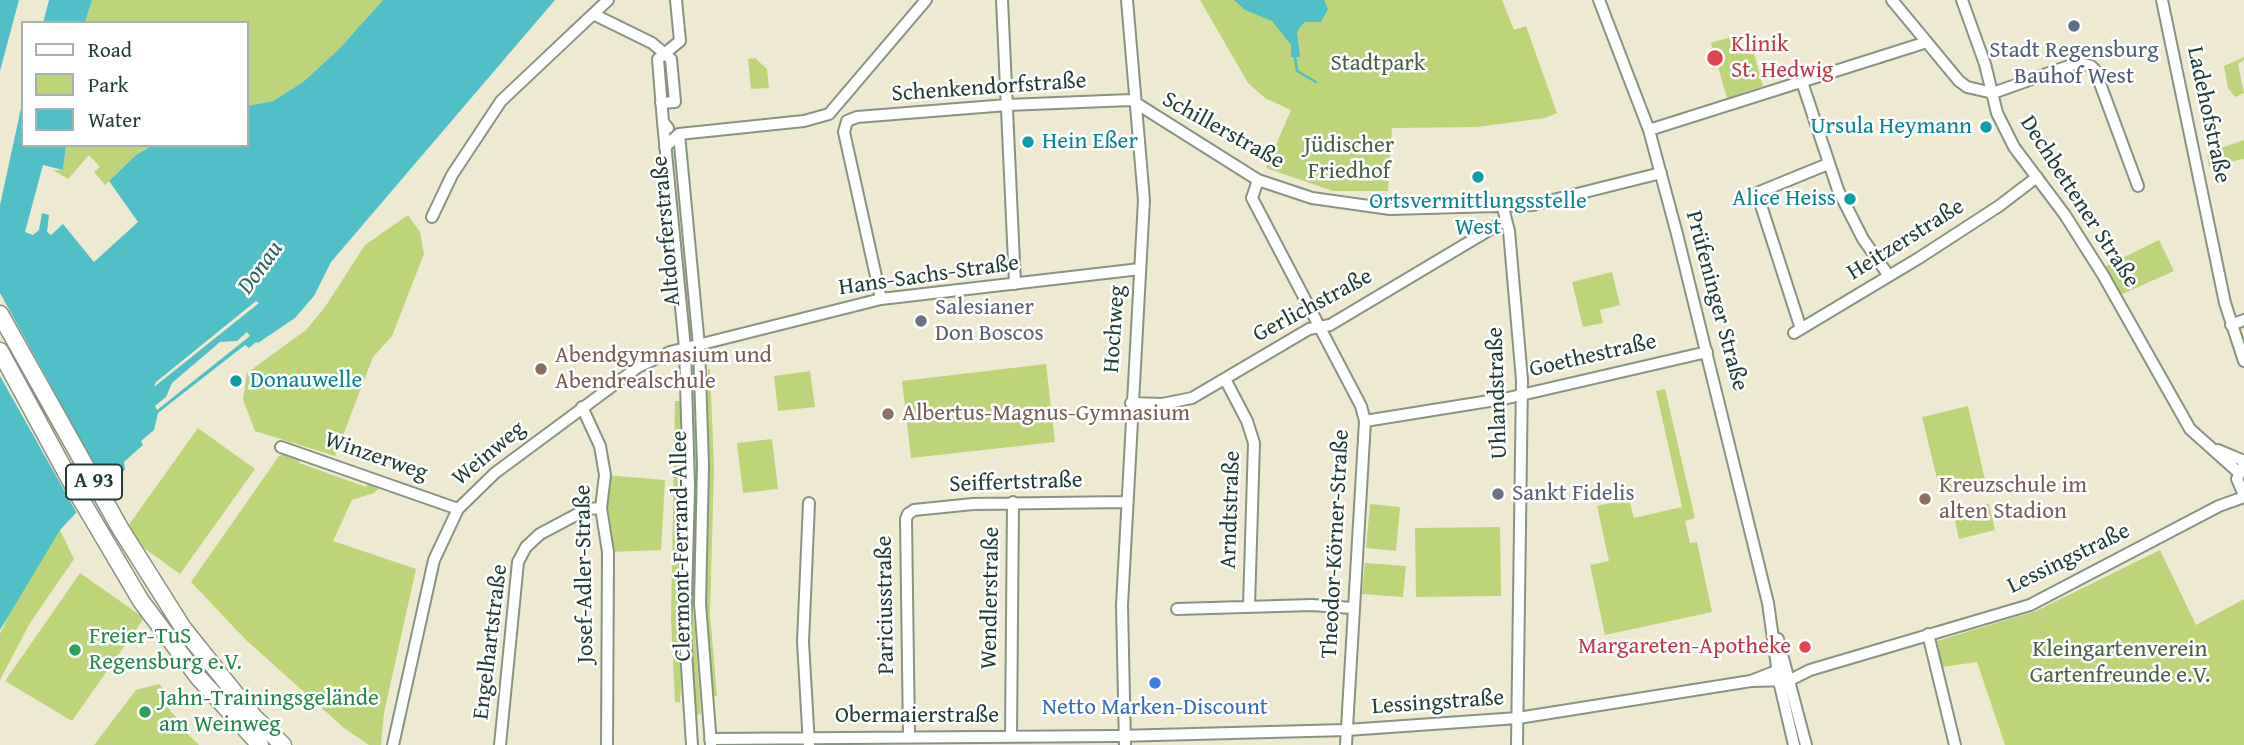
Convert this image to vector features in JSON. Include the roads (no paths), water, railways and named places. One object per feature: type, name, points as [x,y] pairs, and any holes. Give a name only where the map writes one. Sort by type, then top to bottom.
[{"type":"highway","name":"A 93","points":[[0,312],[120,528],[183,628],[254,717],[283,745]]},
{"type":"highway","name":"A 93","points":[[0,351],[108,547],[172,645],[260,745]]},
{"type":"highway","points":[[254,717],[290,745]]},
{"type":"street","points":[[432,217],[452,175],[501,101],[608,0]]},
{"type":"street","name":"Altdorferstraße","points":[[676,0],[680,41],[658,59],[685,348]]},
{"type":"street","points":[[666,146],[679,134],[804,121],[829,114],[926,0]]},
{"type":"street","points":[[1002,0],[1015,284]]},
{"type":"street","name":"Hochweg","points":[[1125,740],[1122,609],[1144,201],[1127,0]]},
{"type":"street","name":"Prüfeninger Straße","points":[[1599,0],[1648,130],[1661,173],[1772,620],[1785,681],[1794,745]]},
{"type":"street","points":[[1892,0],[1959,81],[1967,87],[1993,93],[2077,64],[2091,66],[2095,70],[2138,186]]},
{"type":"street","name":"Dechbettener Straße","points":[[1962,0],[2003,129],[2103,275],[2190,429],[2213,448],[2242,466],[2242,492]]},
{"type":"street","name":"Ladehofstraße","points":[[2162,0],[2231,325],[2244,361]]},
{"type":"street","points":[[595,15],[652,43],[666,54]]},
{"type":"street","points":[[1648,130],[1927,42]]},
{"type":"street","points":[[1802,82],[1828,164],[1863,239],[1889,276]]},
{"type":"street","name":"Schenkendorfstraße","points":[[881,299],[844,125],[857,117],[1007,106],[1131,100],[1138,106]]},
{"type":"street","name":"Schillerstraße","points":[[1138,106],[1258,180],[1312,198],[1372,208],[1503,208],[1533,205],[1661,173]]},
{"type":"street","name":"Altdorferstraße","points":[[663,122],[679,134],[699,346]]},
{"type":"street","name":"Heitzerstraße","points":[[1828,164],[1757,193],[1797,331],[1999,206],[2037,177]]},
{"type":"street","name":"Theodor-Körner-Straße","points":[[1258,180],[1252,198],[1361,406],[1365,421],[1346,745]]},
{"type":"street","name":"Uhlandstraße","points":[[1503,208],[1522,394],[1517,745]]},
{"type":"street","name":"Gerlichstraße","points":[[1132,403],[1177,402],[1192,398],[1309,329],[1330,325],[1506,220]]},
{"type":"street","name":"Hans-Sachs-Straße","points":[[685,348],[881,299],[1140,269]]},
{"type":"street","points":[[2231,325],[2244,320]]},
{"type":"street","name":"Clermont-Ferrand-Allee","points":[[699,346],[704,464],[699,604],[711,742]]},
{"type":"street","name":"Clermont-Ferrand-Allee","points":[[685,348],[689,487],[685,635],[692,745]]},
{"type":"street","name":"Weinweg","points":[[393,745],[434,560],[458,509],[495,473],[638,367],[685,348]]},
{"type":"street","name":"Goethestraße","points":[[1365,421],[1522,394],[1707,352]]},
{"type":"street","name":"Arndtstraße","points":[[1225,379],[1247,421],[1254,443],[1248,606]]},
{"type":"street","name":"Josef-Adler-Straße","points":[[582,407],[600,446],[604,462],[601,508],[608,552],[607,745]]},
{"type":"street","name":"Winzerweg","points":[[281,447],[458,509]]},
{"type":"street","name":"Lessingstraße","points":[[1125,740],[1347,730],[1518,718],[1751,681],[1785,681],[1810,670],[2030,605],[2242,492]]},
{"type":"street","name":"Seiffertstraße","points":[[908,514],[914,510],[1013,502],[1126,502]]},
{"type":"street","name":"Wendlerstraße","points":[[1011,737],[1013,502]]},
{"type":"street","points":[[808,741],[803,642],[809,503]]},
{"type":"street","name":"Engelhartstraße","points":[[500,745],[518,562],[526,547],[540,534],[587,509],[601,508]]},
{"type":"street","name":"Pariciusstraße","points":[[908,514],[909,737]]},
{"type":"street","points":[[1177,609],[1248,606],[1352,608]]},
{"type":"street","points":[[1928,634],[1955,745]]},
{"type":"street","name":"Lessingstraße","points":[[1751,681],[1782,668],[1810,670]]},
{"type":"street","name":"Prüfeninger Straße","points":[[1785,681],[1806,745]]},
{"type":"street","name":"Obermaierstraße","points":[[711,742],[909,737],[1125,740]]},
{"type":"water","points":[[0,0],[19,0],[0,71]]},
{"type":"water","points":[[49,0],[92,0],[86,21],[44,21]]},
{"type":"water","name":"Donau","points":[[383,0],[555,0],[331,262],[314,296],[295,318],[249,348],[245,345],[158,413],[154,430],[141,441],[143,445],[124,462],[125,470],[120,474],[114,472],[60,530],[0,630],[0,205],[21,108],[21,147],[66,147],[63,170],[43,165],[25,232],[33,235],[39,230],[42,213],[49,215],[47,232],[51,235],[63,224],[94,262],[138,222],[109,181],[136,155],[150,147],[248,147],[248,106],[273,101],[303,82],[339,49]],"holes":[[[256,301],[259,303],[154,387],[156,382]],[[247,332],[250,336],[157,410],[155,406],[166,397],[172,383],[220,342],[237,341]]]},
{"type":"water","points":[[1234,0],[1324,0],[1328,9],[1321,22],[1305,22],[1300,27],[1297,32],[1300,57],[1291,57],[1291,45],[1272,21],[1245,10]]},
{"type":"waterway","points":[[1295,57],[1297,71],[1316,82]]},
{"type":"place","name":"Stadt Regensburg Bauhof West","points":[[2074,26]]},
{"type":"place","name":"Klinik St. Hedwig","points":[[1715,58]]},
{"type":"place","name":"Ursula Heymann","points":[[1986,127]]},
{"type":"place","name":"Hein Eßer","points":[[1028,142]]},
{"type":"place","name":"Ortsvermittlungsstelle West","points":[[1478,177]]},
{"type":"place","name":"Alice Heiss","points":[[1850,199]]},
{"type":"place","name":"Salesianer Don Boscos","points":[[921,321]]},
{"type":"place","name":"Abendgymnasium und Abendrealschule","points":[[541,369]]},
{"type":"place","name":"Donauwelle","points":[[236,381]]},
{"type":"place","name":"Albertus-Magnus-Gymnasium","points":[[888,414]]},
{"type":"place","name":"Sankt Fidelis","points":[[1498,494]]},
{"type":"place","name":"Kreuzschule im alten Stadion","points":[[1925,499]]},
{"type":"place","name":"Margareten-Apotheke","points":[[1805,647]]},
{"type":"place","name":"Freier-TuS Regensburg e.V.","points":[[75,650]]},
{"type":"place","name":"Netto Marken-Discount","points":[[1155,683]]},
{"type":"place","name":"Jahn-Trainingsgelände am Weinweg","points":[[145,712]]},
{"type":"park label","name":"Stadtpark","points":[[1378,64]]},
{"type":"park label","name":"Jüdischer Friedhof","points":[[1349,159]]},
{"type":"park label","name":"Kleingartenverein Gartenfreunde e.V.","points":[[2120,663]]}]
